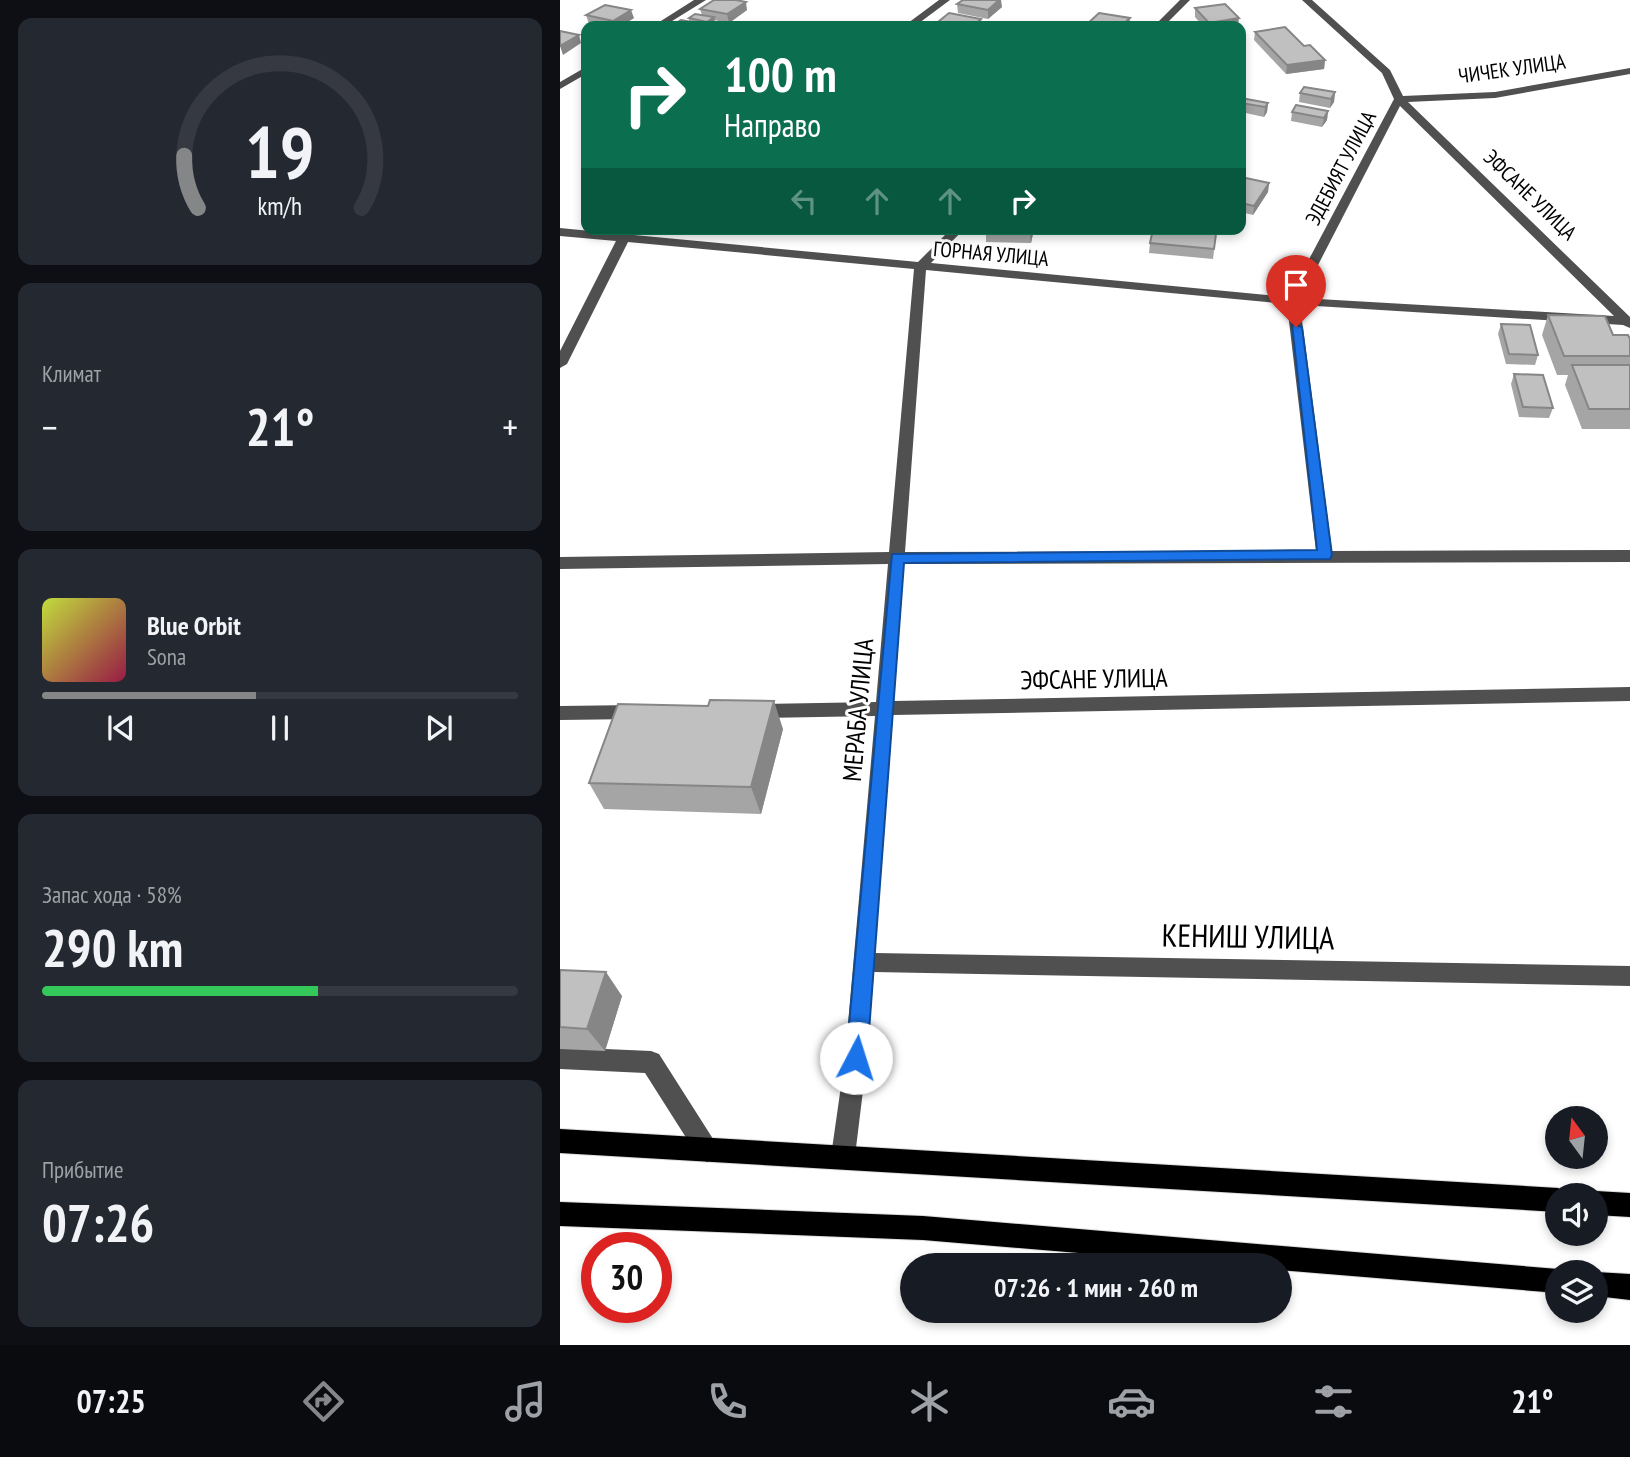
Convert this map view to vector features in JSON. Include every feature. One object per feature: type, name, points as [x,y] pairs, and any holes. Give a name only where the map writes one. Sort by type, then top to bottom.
[{"type":"main road","points":[[560,1141],[1545,1199]]},
{"type":"main road","points":[[1608,1204],[1630,1205]]},
{"type":"main road","points":[[560,1214],[923,1228],[1545,1280]]},
{"type":"main road","points":[[1608,1285],[1630,1287]]},
{"type":"street","points":[[666,21],[701,0]]},
{"type":"street","points":[[916,21],[945,0]]},
{"type":"street","points":[[1164,21],[1185,0]]},
{"type":"street","name":"ЭДЕБИЯТ УЛИЦА","points":[[1293,301],[1399,99],[1386,72],[1307,0]]},
{"type":"street","name":"ЧИЧЕК УЛИЦА","points":[[1399,99],[1495,95],[1630,71]]},
{"type":"street","points":[[560,86],[581,73]]},
{"type":"street","name":"ЭФСАНЕ УЛИЦА","points":[[1399,99],[1629,322]]},
{"type":"street","name":"ГОРНАЯ УЛИЦА","points":[[560,232],[581,234]]},
{"type":"street","name":"ГОРНАЯ УЛИЦА","points":[[587,235],[1293,301],[1629,322]]},
{"type":"street","points":[[560,364],[623,239],[628,235]]},
{"type":"street","points":[[920,267],[951,235]]},
{"type":"street","name":"МЕРАБА УЛИЦА","points":[[843,1156],[856,1058],[920,267]]},
{"type":"street","points":[[1293,301],[1325,555]]},
{"type":"street","points":[[560,563],[1325,555],[1630,556]]},
{"type":"street","name":"ЭФСАНЕ УЛИЦА","points":[[736,711],[1630,694]]},
{"type":"street","points":[[560,713],[655,712]]},
{"type":"street","name":"КЕНИШ УЛИЦА","points":[[864,962],[1630,976]]},
{"type":"street","points":[[560,1058],[651,1062],[706,1150]]},
{"type":"building","points":[[714,0],[746,2],[727,14],[700,9]]},
{"type":"building","points":[[963,0],[999,0],[988,10],[957,4]]},
{"type":"building","points":[[1225,4],[1239,18],[1207,21],[1195,8]]},
{"type":"building","points":[[605,5],[631,10],[613,21],[586,15]]},
{"type":"building","points":[[949,13],[981,19],[979,21],[939,21]]},
{"type":"building","points":[[1099,13],[1130,18],[1127,21],[1090,21]]},
{"type":"building","points":[[695,14],[714,17],[708,21],[689,18]]},
{"type":"building","points":[[1285,27],[1304,46],[1310,45],[1325,60],[1287,65],[1255,32]]},
{"type":"building","points":[[560,31],[579,35],[560,46]]},
{"type":"building","points":[[1304,87],[1335,92],[1331,99],[1300,93]]},
{"type":"building","points":[[1246,99],[1268,103],[1265,107],[1246,104]]},
{"type":"building","points":[[1296,105],[1328,111],[1324,118],[1292,112]]},
{"type":"building","points":[[1246,178],[1269,183],[1254,206],[1246,204]]},
{"type":"building","points":[[1152,235],[1216,235],[1214,249],[1150,243]]},
{"type":"building","points":[[1548,315],[1605,316],[1613,335],[1628,335],[1630,356],[1564,356]]},
{"type":"building","points":[[1501,324],[1530,325],[1538,355],[1509,354]]},
{"type":"building","points":[[1572,365],[1630,365],[1630,409],[1589,409]]},
{"type":"building","points":[[1514,374],[1543,375],[1553,408],[1523,407]]},
{"type":"building","points":[[710,700],[774,701],[751,787],[589,783],[618,704],[708,706]]},
{"type":"building","points":[[560,970],[606,972],[587,1029],[560,1027]]},
{"type":"route","points":[[856,1058],[897,558],[1325,555],[1296,327]]}]
